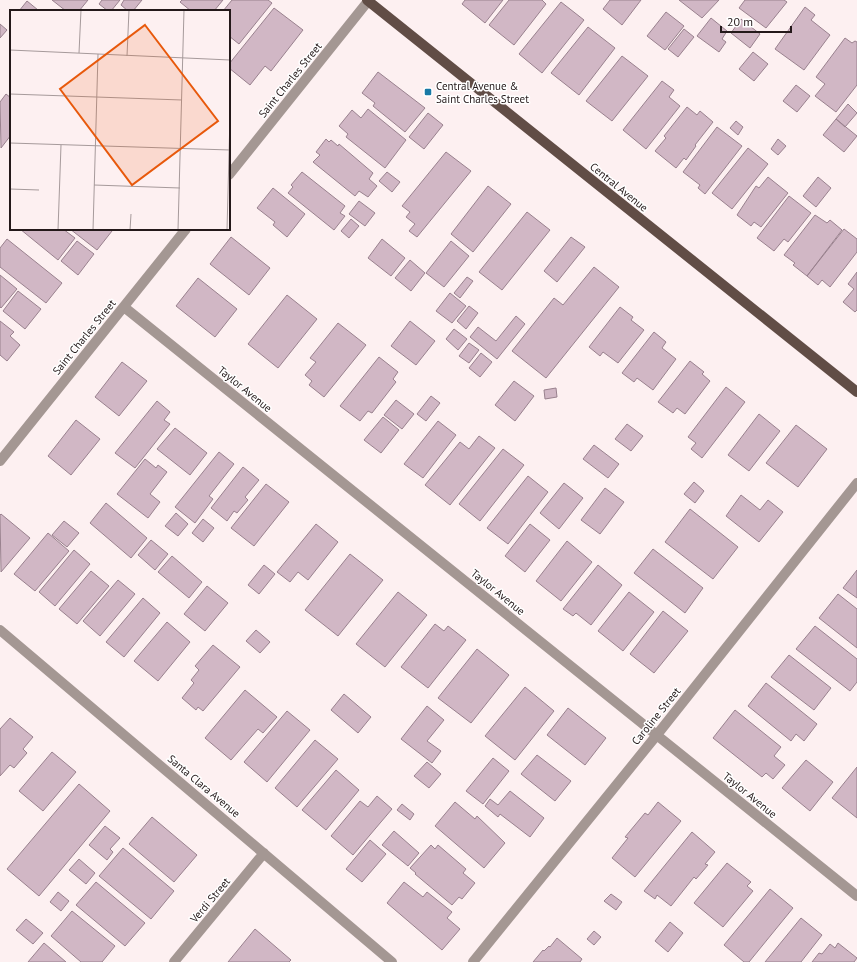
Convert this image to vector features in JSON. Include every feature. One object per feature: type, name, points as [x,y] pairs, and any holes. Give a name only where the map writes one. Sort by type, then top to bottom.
[{"type":"main road","name":"Central Avenue","points":[[368,0],[857,392]]},
{"type":"street","name":"Saint Charles Street","points":[[230,174],[368,0]]},
{"type":"street","name":"Saint Charles Street","points":[[0,461],[185,230]]},
{"type":"street","name":"Taylor Avenue","points":[[124,307],[857,896]]},
{"type":"street","name":"Caroline Street","points":[[472,962],[656,736],[857,483]]},
{"type":"street","name":"Santa Clara Avenue","points":[[0,630],[392,962]]},
{"type":"street","name":"Verdi Street","points":[[174,962],[264,853]]},
{"type":"building","points":[[52,0],[88,0],[80,10],[65,10]]},
{"type":"building","points":[[102,0],[120,0],[112,10],[107,10],[99,4]]},
{"type":"building","points":[[124,0],[142,0],[134,10],[127,10],[121,5]]},
{"type":"building","points":[[182,0],[223,0],[215,10],[190,10],[180,2]]},
{"type":"building","points":[[232,0],[268,0],[272,3],[239,44],[230,37],[230,10],[224,10]]},
{"type":"building","points":[[465,0],[503,0],[485,23],[462,4]]},
{"type":"building","points":[[509,0],[542,0],[546,4],[514,45],[489,25]]},
{"type":"building","points":[[610,0],[641,0],[622,25],[603,9]]},
{"type":"building","points":[[679,0],[719,0],[702,18]]},
{"type":"building","points":[[745,0],[784,0],[787,2],[766,28],[739,8]]},
{"type":"building","points":[[27,1],[38,10],[20,10]]},
{"type":"building","points":[[561,2],[584,20],[542,73],[519,54]]},
{"type":"building","points":[[805,7],[815,15],[811,20],[830,35],[804,70],[775,49]]},
{"type":"building","points":[[274,8],[303,30],[271,71],[265,66],[250,85],[230,69],[230,63]]},
{"type":"building","points":[[666,12],[684,26],[665,50],[647,36]]},
{"type":"building","points":[[711,18],[727,31],[722,39],[726,42],[719,52],[697,36]]},
{"type":"building","points":[[741,19],[760,34],[750,48],[731,33]]},
{"type":"building","points":[[0,24],[7,30],[0,38]]},
{"type":"building","points":[[588,27],[615,48],[579,95],[551,73]]},
{"type":"building","points":[[684,29],[694,37],[678,57],[668,49]]},
{"type":"building","points":[[845,38],[852,43],[855,41],[857,42],[857,85],[836,112],[815,96],[825,84],[816,77]]},
{"type":"building","points":[[753,52],[768,64],[754,81],[739,69]]},
{"type":"building","points":[[622,56],[648,76],[612,121],[586,101]]},
{"type":"building","points":[[378,72],[425,108],[405,132],[373,106],[375,103],[362,93]]},
{"type":"building","points":[[662,81],[674,90],[669,97],[680,106],[646,149],[623,130]]},
{"type":"building","points":[[796,85],[810,96],[797,112],[783,101]]},
{"type":"building","points":[[6,94],[10,97],[10,136],[1,148],[0,102]]},
{"type":"building","points":[[848,104],[857,113],[845,127],[836,119]]},
{"type":"building","points":[[687,107],[697,115],[700,111],[713,122],[695,145],[696,146],[686,160],[684,158],[676,168],[655,151],[666,138],[664,136]]},
{"type":"building","points":[[368,109],[406,140],[385,168],[346,137],[348,134],[339,126],[352,110],[361,118]]},
{"type":"building","points":[[428,113],[443,125],[424,149],[409,137]]},
{"type":"building","points":[[836,119],[857,136],[844,152],[823,135]]},
{"type":"building","points":[[736,121],[743,127],[738,135],[730,128]]},
{"type":"building","points":[[717,127],[742,146],[705,194],[698,188],[700,185],[683,172]]},
{"type":"building","points":[[326,139],[329,142],[331,140],[338,146],[339,144],[373,173],[369,179],[377,186],[368,197],[359,191],[355,196],[313,162],[320,155],[316,152]]},
{"type":"building","points":[[778,139],[786,146],[778,155],[771,149]]},
{"type":"building","points":[[748,148],[768,164],[732,209],[712,193]]},
{"type":"building","points":[[446,152],[471,171],[417,237],[409,231],[415,224],[406,217],[410,212],[402,206]]},
{"type":"building","points":[[302,172],[345,206],[340,213],[345,216],[334,230],[288,193],[293,187],[291,185]]},
{"type":"building","points":[[387,172],[400,182],[392,192],[379,181]]},
{"type":"building","points":[[768,177],[788,193],[761,227],[754,222],[751,226],[737,215],[756,186],[759,188]]},
{"type":"building","points":[[818,177],[831,188],[816,207],[803,196]]},
{"type":"building","points":[[488,186],[511,204],[473,252],[451,234]]},
{"type":"building","points":[[273,188],[305,214],[287,237],[273,225],[275,222],[257,208]]},
{"type":"building","points":[[789,196],[811,213],[788,242],[784,239],[774,251],[757,238]]},
{"type":"building","points":[[359,201],[375,213],[365,226],[349,214]]},
{"type":"building","points":[[527,212],[550,230],[502,290],[479,272]]},
{"type":"building","points":[[815,215],[827,223],[830,220],[842,230],[807,276],[793,265],[795,263],[784,255]]},
{"type":"building","points":[[351,219],[359,226],[349,238],[341,231]]},
{"type":"building","points":[[844,229],[857,239],[857,252],[830,287],[822,280],[818,285],[807,276]]},
{"type":"building","points":[[21,230],[64,230],[75,238],[58,260]]},
{"type":"building","points":[[71,230],[112,231],[97,250]]},
{"type":"building","points":[[231,237],[270,268],[249,295],[210,264]]},
{"type":"building","points":[[571,237],[585,247],[557,282],[544,271]]},
{"type":"building","points":[[7,239],[62,283],[46,303],[0,267],[0,248]]},
{"type":"building","points":[[382,239],[405,258],[391,276],[368,258]]},
{"type":"building","points":[[77,241],[94,254],[78,275],[61,261]]},
{"type":"building","points":[[451,241],[469,256],[444,287],[426,273]]},
{"type":"building","points":[[410,260],[425,273],[411,291],[395,278]]},
{"type":"building","points":[[594,267],[619,287],[546,378],[512,351],[554,298],[563,305]]},
{"type":"building","points":[[857,272],[857,310],[855,312],[843,302],[854,289],[848,284]]},
{"type":"building","points":[[0,275],[17,289],[1,308],[0,307]]},
{"type":"building","points":[[467,277],[473,281],[460,298],[454,293]]},
{"type":"building","points":[[198,278],[237,309],[215,337],[176,306]]},
{"type":"building","points":[[18,291],[41,309],[25,329],[3,311]]},
{"type":"building","points":[[450,293],[466,306],[452,323],[436,311]]},
{"type":"building","points":[[287,295],[317,319],[278,368],[248,344]]},
{"type":"building","points":[[469,306],[478,313],[466,329],[457,321]]},
{"type":"building","points":[[620,307],[633,317],[631,320],[644,330],[618,363],[603,352],[600,356],[589,347]]},
{"type":"building","points":[[516,316],[525,324],[497,359],[470,337],[478,327],[496,341]]},
{"type":"building","points":[[0,321],[14,332],[10,336],[20,345],[7,361],[0,355]]},
{"type":"building","points":[[410,321],[435,341],[416,365],[391,346]]},
{"type":"building","points":[[338,323],[366,345],[324,397],[309,385],[312,381],[305,375],[316,362],[310,358]]},
{"type":"building","points":[[454,329],[467,339],[458,350],[446,339]]},
{"type":"building","points":[[654,332],[666,342],[662,348],[676,359],[653,390],[637,378],[634,382],[622,373]]},
{"type":"building","points":[[469,343],[479,350],[469,363],[459,356]]},
{"type":"building","points":[[481,353],[492,362],[480,377],[469,368]]},
{"type":"building","points":[[379,357],[398,372],[393,379],[396,382],[372,413],[368,411],[360,421],[340,406]]},
{"type":"building","points":[[690,361],[704,372],[702,374],[710,381],[685,414],[677,408],[673,413],[658,402]]},
{"type":"building","points":[[122,362],[147,381],[119,416],[95,397]]},
{"type":"building","points":[[514,381],[534,396],[515,421],[495,405]]},
{"type":"building","points":[[726,387],[745,402],[702,458],[691,449],[696,443],[688,437]]},
{"type":"building","points":[[556,388],[557,397],[545,399],[544,390]]},
{"type":"building","points":[[431,396],[440,403],[426,421],[417,414]]},
{"type":"building","points":[[396,400],[414,414],[402,429],[384,415]]},
{"type":"building","points":[[157,401],[170,412],[164,420],[170,424],[135,468],[115,453]]},
{"type":"building","points":[[759,414],[780,431],[749,471],[728,455]]},
{"type":"building","points":[[383,417],[399,430],[381,453],[364,440]]},
{"type":"building","points":[[76,420],[100,439],[71,475],[48,456]]},
{"type":"building","points":[[438,421],[456,435],[423,478],[404,464]]},
{"type":"building","points":[[627,424],[643,436],[631,451],[615,439]]},
{"type":"building","points":[[796,425],[827,449],[798,487],[766,463]]},
{"type":"building","points":[[175,428],[207,453],[190,475],[157,449]]},
{"type":"building","points":[[479,436],[495,448],[450,505],[425,485],[460,442],[469,449]]},
{"type":"building","points":[[594,445],[619,464],[608,478],[583,459]]},
{"type":"building","points":[[503,449],[524,465],[480,521],[459,504]]},
{"type":"building","points":[[219,452],[234,464],[209,496],[213,499],[195,523],[175,507]]},
{"type":"building","points":[[145,459],[156,468],[158,465],[167,472],[150,494],[160,502],[148,518],[117,494]]},
{"type":"building","points":[[243,467],[259,480],[245,497],[248,500],[237,513],[234,511],[227,521],[211,508]]},
{"type":"building","points":[[528,476],[548,492],[508,544],[487,528]]},
{"type":"building","points":[[694,482],[704,491],[695,503],[684,494]]},
{"type":"building","points":[[564,483],[583,498],[559,529],[540,513]]},
{"type":"building","points":[[266,484],[289,502],[254,546],[231,528]]},
{"type":"building","points":[[605,488],[624,502],[600,534],[581,520]]},
{"type":"building","points":[[741,495],[760,510],[768,500],[783,512],[759,542],[726,516]]},
{"type":"building","points":[[106,503],[147,538],[131,558],[90,523]]},
{"type":"building","points":[[690,509],[738,547],[713,579],[665,542]]},
{"type":"building","points":[[176,513],[188,524],[178,536],[165,526]]},
{"type":"building","points":[[1,514],[30,538],[1,572],[0,515]]},
{"type":"building","points":[[203,519],[214,528],[203,542],[192,533]]},
{"type":"building","points":[[64,521],[79,533],[67,547],[52,535]]},
{"type":"building","points":[[316,524],[338,542],[308,580],[298,572],[290,582],[277,572]]},
{"type":"building","points":[[530,524],[550,540],[525,572],[505,556]]},
{"type":"building","points":[[48,533],[69,551],[35,591],[14,574]]},
{"type":"building","points":[[151,540],[168,554],[155,570],[138,555]]},
{"type":"building","points":[[567,541],[592,562],[561,601],[536,581]]},
{"type":"building","points":[[653,549],[703,588],[685,613],[634,573]]},
{"type":"building","points":[[74,550],[90,564],[55,606],[39,592]]},
{"type":"building","points":[[350,554],[383,580],[338,636],[305,610]]},
{"type":"building","points":[[172,556],[202,582],[189,598],[158,572]]},
{"type":"building","points":[[264,565],[275,574],[259,594],[248,585]]},
{"type":"building","points":[[598,565],[622,585],[591,625],[576,613],[573,616],[563,609]]},
{"type":"building","points":[[857,570],[857,598],[843,588]]},
{"type":"building","points":[[91,571],[109,586],[77,624],[59,609]]},
{"type":"building","points":[[118,580],[135,594],[100,636],[83,621]]},
{"type":"building","points":[[207,586],[228,603],[205,631],[184,614]]},
{"type":"building","points":[[398,592],[427,615],[385,667],[356,644]]},
{"type":"building","points":[[629,592],[654,612],[623,651],[598,631]]},
{"type":"building","points":[[838,594],[857,609],[857,648],[819,618]]},
{"type":"building","points":[[143,598],[160,613],[124,657],[106,642]]},
{"type":"building","points":[[663,611],[688,631],[654,673],[630,654]]},
{"type":"building","points":[[167,622],[190,642],[158,681],[134,661]]},
{"type":"building","points":[[435,624],[444,631],[448,626],[466,640],[428,688],[401,667]]},
{"type":"building","points":[[815,626],[857,659],[857,682],[850,691],[796,649]]},
{"type":"building","points":[[256,630],[270,642],[260,653],[246,641]]},
{"type":"building","points":[[213,645],[240,667],[203,711],[198,707],[196,710],[182,698],[194,683],[191,680],[199,670],[195,666]]},
{"type":"building","points":[[477,649],[509,675],[471,723],[438,698]]},
{"type":"building","points":[[789,655],[831,688],[814,710],[771,677]]},
{"type":"building","points":[[766,683],[817,724],[804,741],[796,734],[791,741],[748,706]]},
{"type":"building","points":[[525,687],[554,711],[515,760],[485,736]]},
{"type":"building","points":[[245,690],[277,717],[263,733],[258,729],[231,760],[205,738]]},
{"type":"building","points":[[344,694],[371,717],[358,733],[331,710]]},
{"type":"building","points":[[427,706],[444,720],[427,741],[441,751],[432,763],[401,739]]},
{"type":"building","points":[[568,708],[606,738],[585,765],[547,735]]},
{"type":"building","points":[[735,710],[781,747],[774,756],[785,765],[773,779],[766,773],[762,777],[713,738]]},
{"type":"building","points":[[287,711],[310,730],[267,782],[244,762]]},
{"type":"building","points":[[10,718],[33,737],[23,749],[27,753],[14,768],[10,765],[0,776],[0,729]]},
{"type":"building","points":[[315,740],[338,759],[297,807],[275,788]]},
{"type":"building","points":[[52,752],[76,772],[43,811],[19,791]]},
{"type":"building","points":[[537,755],[571,781],[555,801],[521,774]]},
{"type":"building","points":[[493,758],[509,771],[483,804],[466,791]]},
{"type":"building","points":[[806,760],[833,782],[810,811],[782,788]]},
{"type":"building","points":[[427,762],[441,774],[429,788],[414,776]]},
{"type":"building","points":[[857,767],[857,818],[832,798]]},
{"type":"building","points":[[336,770],[359,790],[326,830],[302,810]]},
{"type":"building","points":[[79,784],[110,811],[39,896],[7,869]]},
{"type":"building","points":[[510,791],[544,818],[530,837],[500,814],[498,817],[485,806],[490,799],[498,805]]},
{"type":"building","points":[[377,796],[392,809],[353,855],[331,836],[360,801],[368,807]]},
{"type":"building","points":[[455,802],[475,819],[477,816],[505,843],[484,868],[435,826]]},
{"type":"building","points":[[658,802],[681,821],[635,877],[612,858],[628,838],[625,837],[645,813],[648,815]]},
{"type":"building","points":[[402,804],[414,814],[410,820],[397,810]]},
{"type":"building","points":[[152,817],[197,855],[174,882],[129,844]]},
{"type":"building","points":[[105,826],[120,838],[110,849],[113,852],[107,860],[89,845]]},
{"type":"building","points":[[394,831],[419,853],[408,866],[382,845]]},
{"type":"building","points":[[692,832],[715,852],[705,864],[708,865],[696,879],[694,877],[671,906],[657,895],[655,899],[644,891]]},
{"type":"building","points":[[370,840],[386,854],[362,882],[346,869]]},
{"type":"building","points":[[431,845],[435,849],[438,845],[466,869],[463,873],[475,883],[462,899],[459,897],[452,905],[410,868]]},
{"type":"building","points":[[123,848],[174,891],[151,919],[99,876]]},
{"type":"building","points":[[79,859],[95,873],[86,884],[69,870]]},
{"type":"building","points":[[727,863],[751,882],[747,886],[753,891],[723,927],[694,903]]},
{"type":"building","points":[[96,882],[145,923],[125,946],[76,905]]},
{"type":"building","points":[[404,882],[423,897],[427,892],[452,912],[447,918],[460,929],[442,950],[387,903]]},
{"type":"building","points":[[770,889],[793,908],[749,962],[744,962],[724,945]]},
{"type":"building","points":[[58,892],[69,901],[61,911],[50,902]]},
{"type":"building","points":[[611,894],[622,902],[616,910],[604,901]]},
{"type":"building","points":[[72,911],[115,946],[102,962],[81,962],[51,936]]},
{"type":"building","points":[[801,918],[822,935],[801,962],[765,962]]},
{"type":"building","points":[[26,919],[43,933],[33,944],[16,930]]},
{"type":"building","points":[[670,922],[683,933],[668,952],[655,941]]},
{"type":"building","points":[[255,929],[291,960],[289,962],[228,962]]},
{"type":"building","points":[[594,931],[601,937],[594,945],[587,939]]},
{"type":"building","points":[[557,938],[582,959],[580,962],[533,962],[543,950],[544,951],[549,946],[550,947]]},
{"type":"building","points":[[44,943],[66,962],[28,962]]},
{"type":"building","points":[[838,943],[857,958],[854,962],[812,962],[819,953],[822,954],[830,944],[835,948]]},
{"type":"place","name":"Central Avenue & Saint Charles Street","points":[[428,92]]}]
